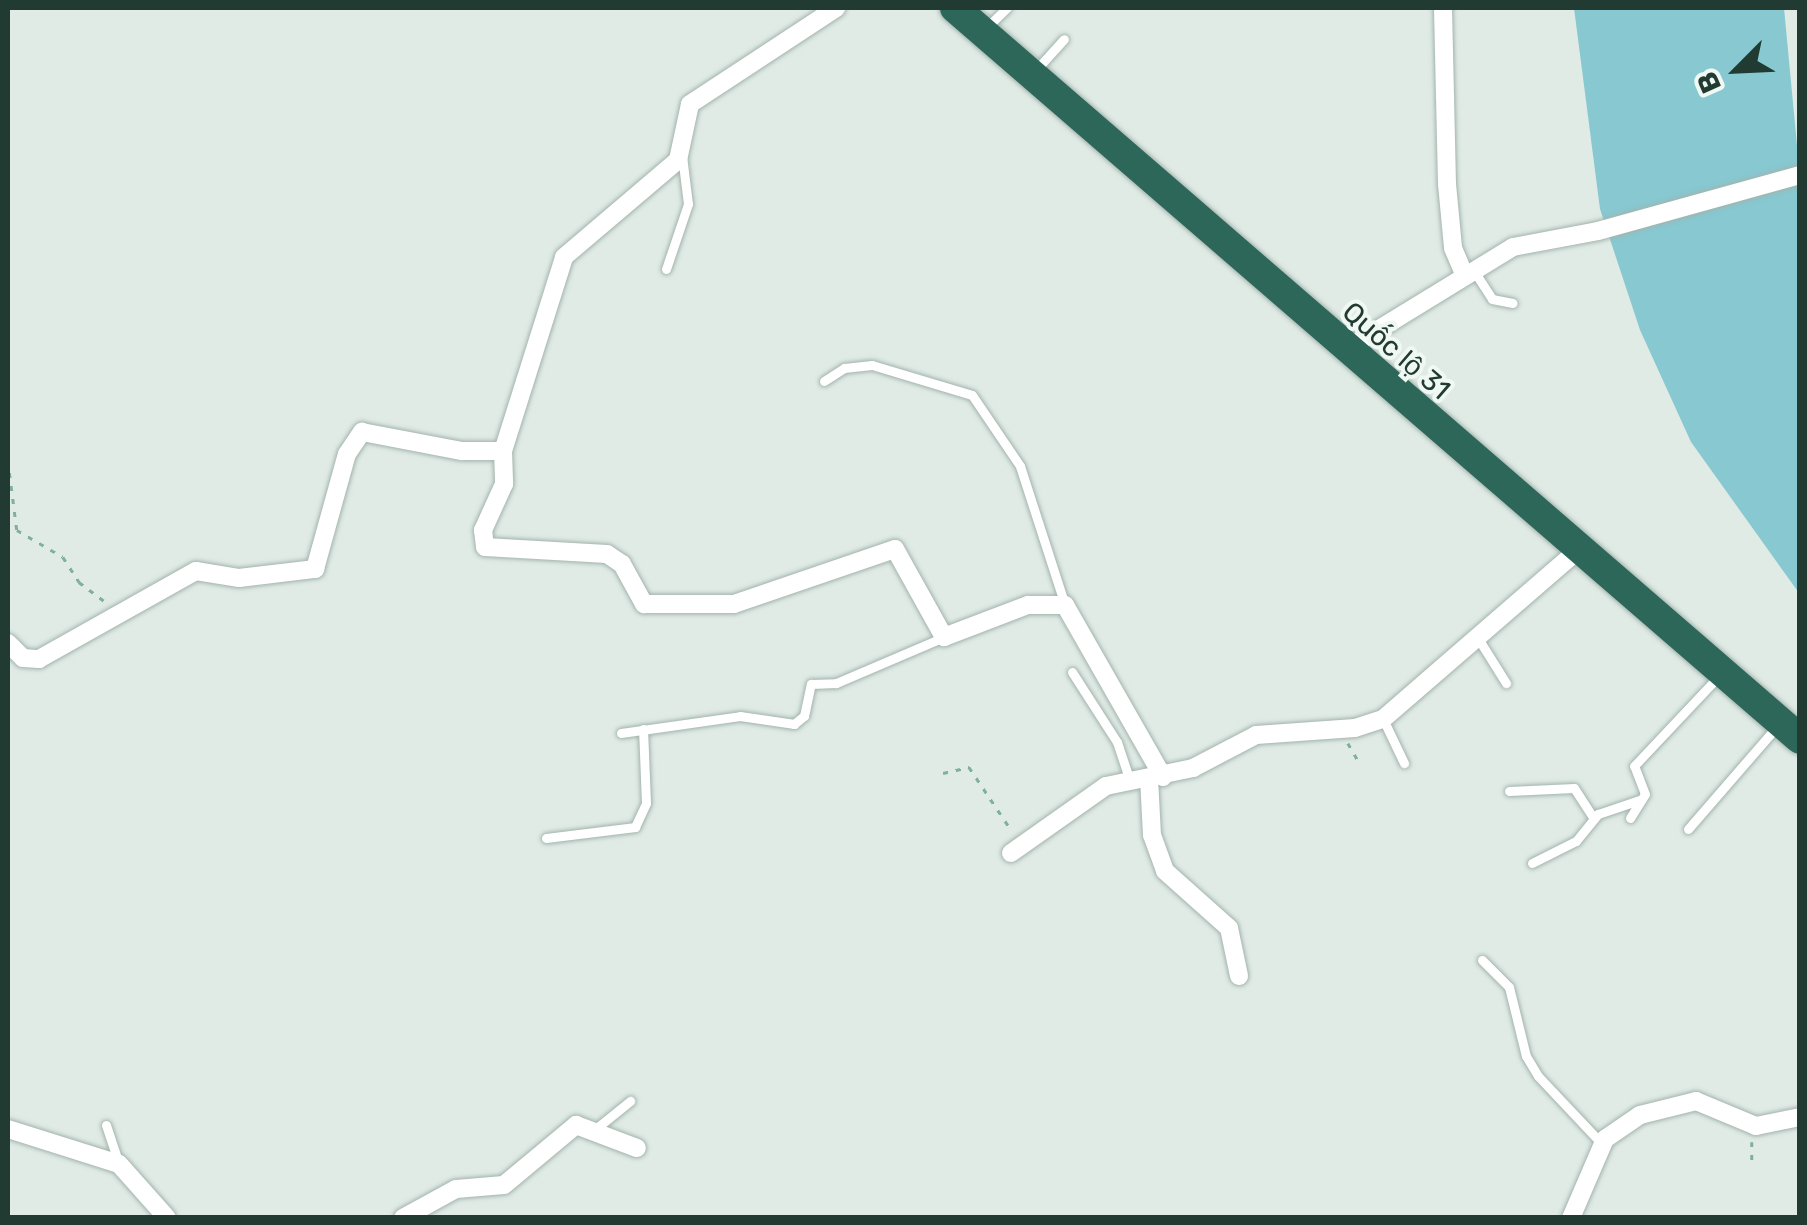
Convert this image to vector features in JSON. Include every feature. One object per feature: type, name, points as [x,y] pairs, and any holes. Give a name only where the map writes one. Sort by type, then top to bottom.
[{"type":"highway","name":"Quốc lộ 31","points":[[955,8],[1345,350],[1790,731]]},
{"type":"street","points":[[836,8],[690,104],[682,154],[564,257],[503,451],[504,484],[481,539],[490,550],[607,554],[622,564],[636,599],[648,604],[734,604],[895,549],[905,556],[944,637],[1028,605],[1065,605],[1156,778],[1152,835],[1165,871],[1230,928],[1238,976]]},
{"type":"street","points":[[1443,8],[1452,248],[1468,272]]},
{"type":"street","points":[[1345,350],[1513,247],[1598,232],[1800,176]]},
{"type":"street","points":[[8,643],[23,658],[39,658],[196,570],[239,578],[315,569],[347,454],[362,432],[462,451],[503,451]]},
{"type":"street","points":[[1016,850],[1082,799],[1130,781],[1156,778],[1256,735],[1355,728],[1383,719],[1479,640],[1578,550]]},
{"type":"street","points":[[1571,1218],[1603,1145],[1616,1127],[1682,1103],[1713,1106],[1751,1125],[1800,1117]]},
{"type":"street","points":[[402,1218],[456,1189],[504,1185],[569,1128],[593,1131],[637,1148]]},
{"type":"street","points":[[8,1129],[119,1164],[167,1218]]},
{"type":"lane","points":[[981,32],[1008,8]]},
{"type":"lane","points":[[1030,77],[1064,39]]},
{"type":"lane","points":[[666,269],[688,204],[682,154]]},
{"type":"lane","points":[[1468,272],[1492,299],[1513,303]]},
{"type":"lane","points":[[824,381],[844,368],[872,365],[972,396],[1020,466],[1065,605]]},
{"type":"lane","points":[[621,733],[740,716],[794,724],[804,716],[811,684],[836,683],[944,637]]},
{"type":"lane","points":[[1479,640],[1506,683]]},
{"type":"lane","points":[[1644,798],[1634,766],[1723,671]]},
{"type":"lane","points":[[1072,672],[1117,742],[1130,781]]},
{"type":"lane","points":[[1383,719],[1404,763]]},
{"type":"lane","points":[[546,838],[635,827],[646,803],[643,729]]},
{"type":"lane","points":[[1688,829],[1790,731]]},
{"type":"lane","points":[[1508,791],[1574,788],[1592,817]]},
{"type":"lane","points":[[1532,863],[1576,841],[1592,817],[1644,798]]},
{"type":"lane","points":[[1630,818],[1644,798]]},
{"type":"lane","points":[[1482,960],[1509,987],[1538,1076],[1603,1145]]},
{"type":"lane","points":[[593,1131],[630,1101]]},
{"type":"lane","points":[[106,1125],[119,1164]]},
{"type":"path","points":[[8,460],[17,530],[63,557],[79,582],[120,614]]},
{"type":"path","points":[[943,774],[969,767],[975,773],[1016,850]]},
{"type":"path","points":[[1751,1125],[1752,1164]]},
{"type":"water","points":[[1574,8],[1784,8],[1800,177],[1799,593],[1691,442],[1640,330],[1600,209]]}]
